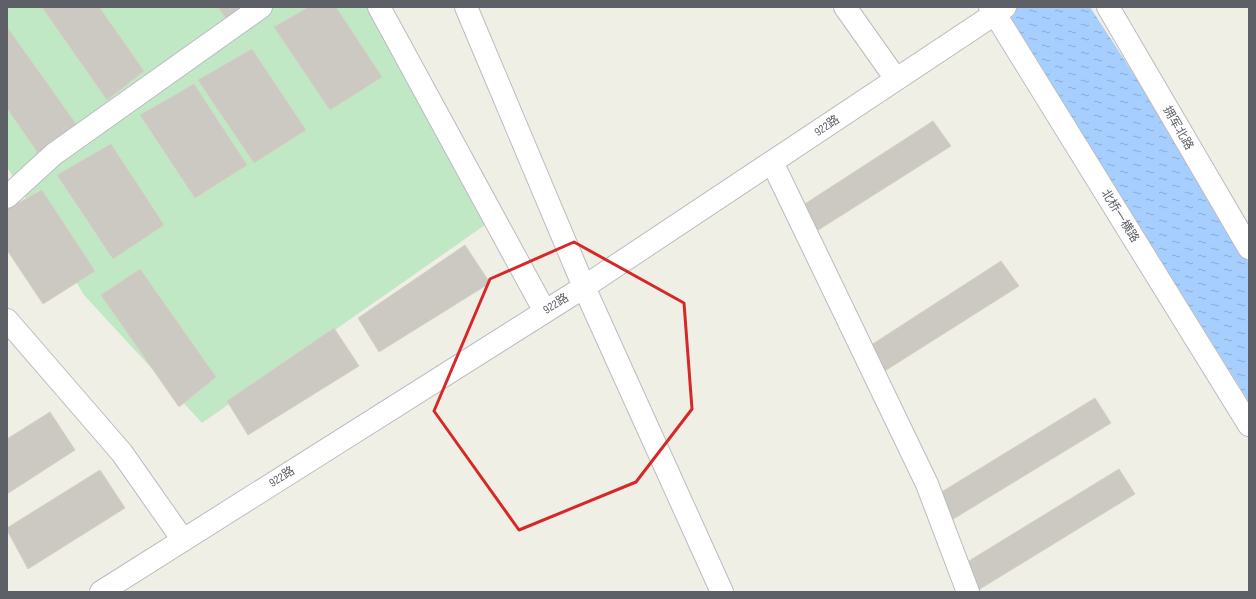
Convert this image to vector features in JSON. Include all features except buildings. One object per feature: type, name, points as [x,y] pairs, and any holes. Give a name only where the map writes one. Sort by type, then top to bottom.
[{"type":"street","points":[[7,197],[54,154],[261,7]]},
{"type":"street","points":[[379,7],[543,308]]},
{"type":"street","points":[[466,7],[584,287],[722,592]]},
{"type":"street","points":[[845,7],[896,79]]},
{"type":"street","name":"拥军北路","points":[[1108,7],[1249,248]]},
{"type":"street","name":"922路","points":[[101,592],[584,287],[896,79],[997,9]]},
{"type":"street","name":"北桥一横路","points":[[997,9],[1249,425]]},
{"type":"street","points":[[772,162],[927,484],[968,592]]},
{"type":"street","points":[[7,320],[122,453],[183,540]]},
{"type":"highlighted area","points":[[574,242],[684,303],[692,409],[636,482],[519,530],[434,411],[490,279]]},
{"type":"green space","points":[[7,7],[373,7],[485,225],[202,423],[84,295],[7,167]]},
{"type":"water","points":[[1001,7],[1090,7],[1168,127],[1249,263],[1249,402],[1030,50]]}]
